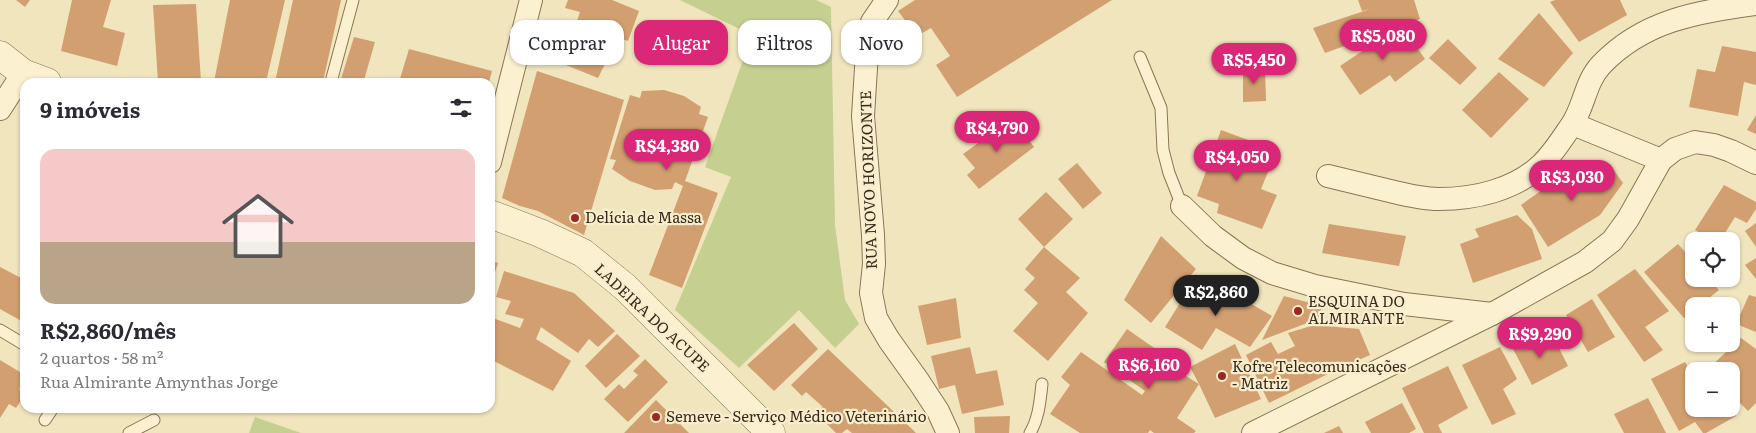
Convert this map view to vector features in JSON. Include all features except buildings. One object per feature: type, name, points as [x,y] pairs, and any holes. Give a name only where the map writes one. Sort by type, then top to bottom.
[{"type":"street","points":[[495,142],[531,0]]},
{"type":"street","name":"RUA NOVO HORIZONTE","points":[[887,0],[872,22],[867,52],[864,107],[874,245],[871,293],[876,318],[938,411],[948,433]]},
{"type":"street","points":[[1328,176],[1413,196],[1439,199],[1486,194],[1516,184],[1542,164],[1573,124],[1586,91],[1599,67],[1621,46],[1646,31],[1681,17],[1722,8],[1756,4]]},
{"type":"street","points":[[0,55],[23,73],[37,78]]},
{"type":"street","points":[[0,109],[23,73]]},
{"type":"street","points":[[1573,124],[1661,160]]},
{"type":"street","points":[[1254,433],[1492,314],[1585,262],[1612,241],[1628,219],[1661,160],[1675,149],[1695,142],[1714,145],[1756,162]]},
{"type":"street","points":[[1182,206],[1213,236],[1242,258],[1272,273],[1314,286],[1404,304],[1492,314]]},
{"type":"street","name":"LADEIRA DO ACUPE","points":[[495,216],[540,233],[583,253],[625,287],[771,433]]},
{"type":"lane","points":[[332,78],[353,0]]},
{"type":"lane","points":[[1140,57],[1162,108],[1163,150],[1182,206]]},
{"type":"lane","points":[[0,330],[20,342]]},
{"type":"lane","points":[[1030,433],[1035,425],[1040,405],[1042,384]]},
{"type":"lane","points":[[45,420],[50,413]]},
{"type":"lane","points":[[129,433],[154,420]]},
{"type":"green space","points":[[680,0],[816,0],[831,7],[835,225],[845,300],[859,324],[835,348],[799,310],[739,368],[675,310],[731,177],[705,167],[741,65],[831,65],[831,20],[738,20],[738,28],[728,23],[728,20],[721,20]]},
{"type":"green space","points":[[255,417],[301,433],[249,433]]},
{"type":"place","name":"Delícia de Massa","points":[[575,218]]},
{"type":"place","name":"ESQUINA DO ALMIRANTE","points":[[1298,311]]},
{"type":"place","name":"Kofre Telecomunicações - Matriz","points":[[1222,376]]},
{"type":"place","name":"Semeve - Serviço Médico Veterinário","points":[[656,417]]}]
